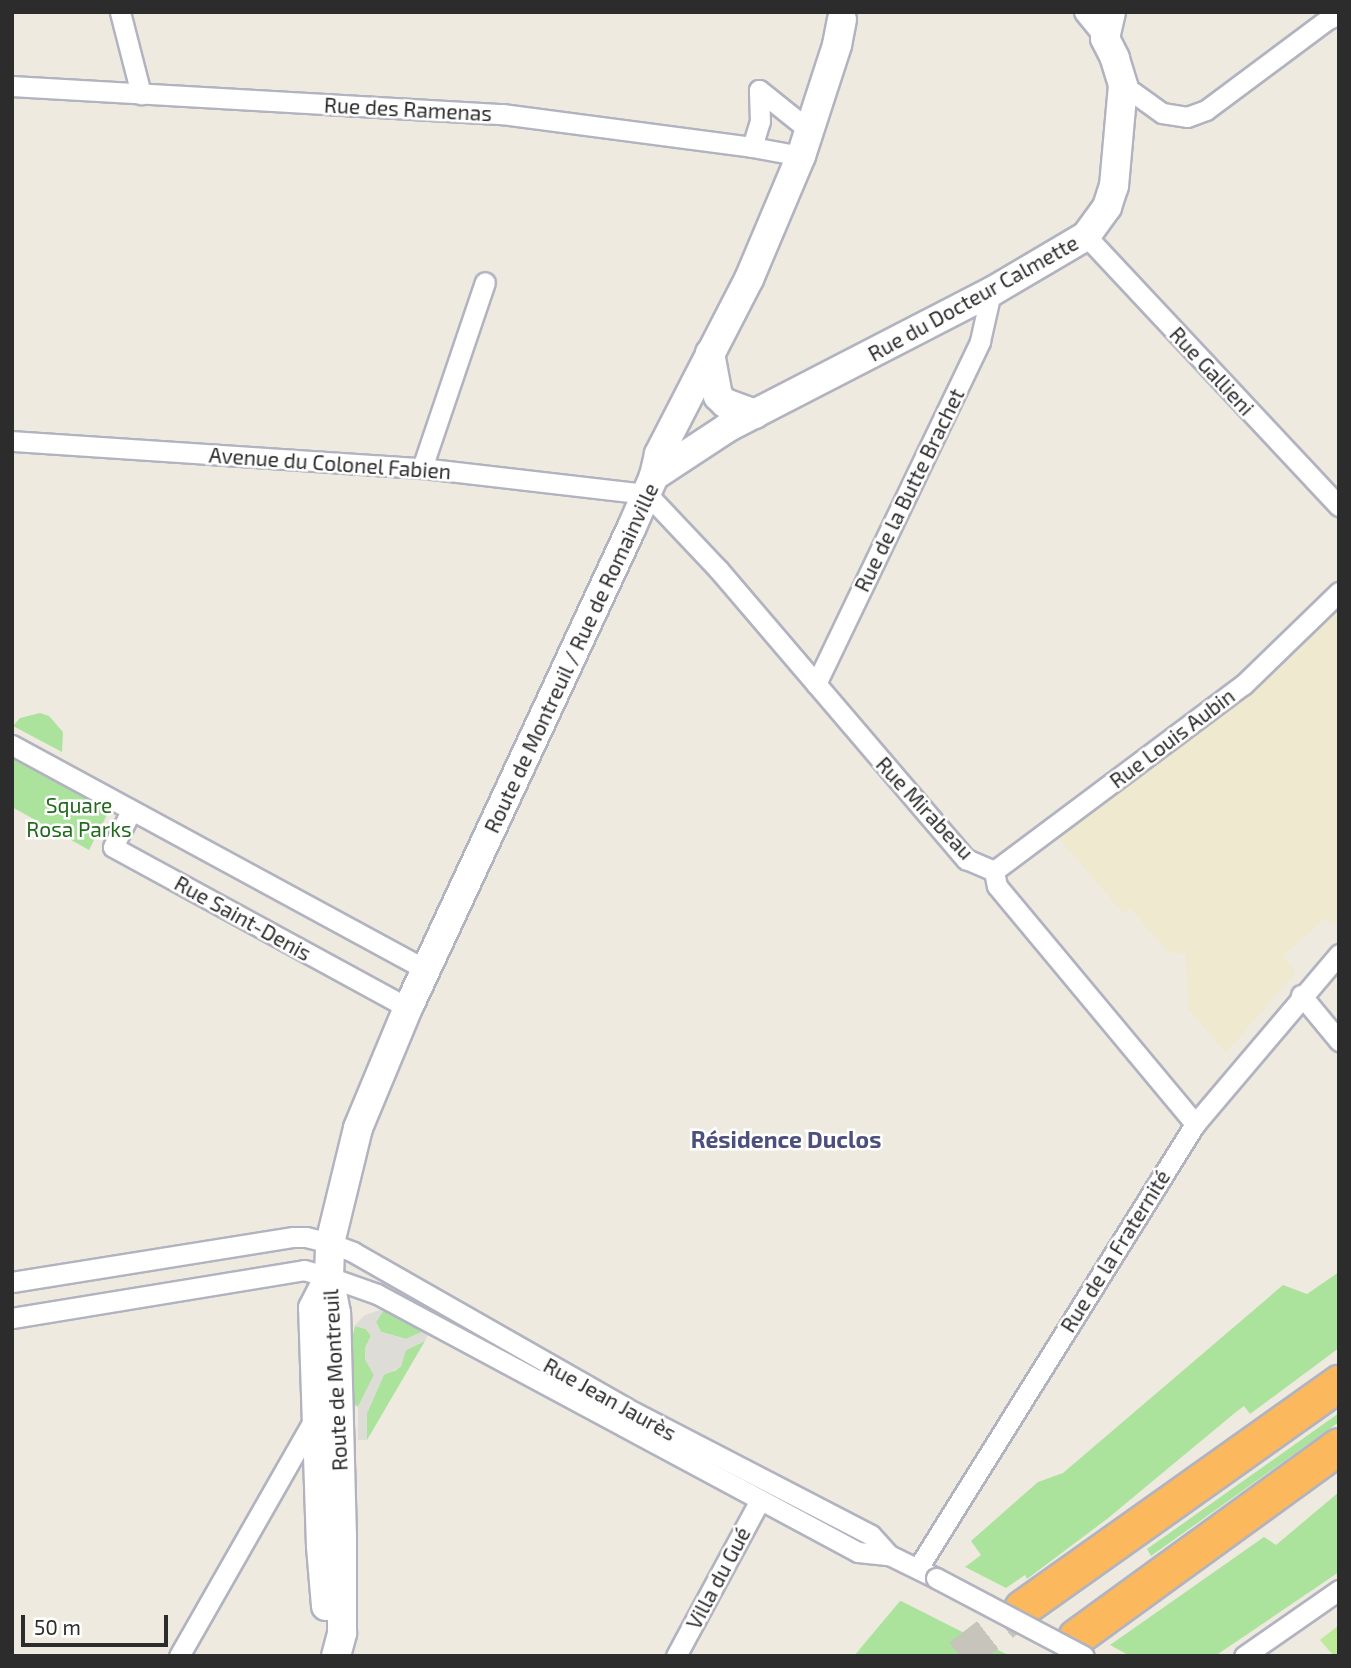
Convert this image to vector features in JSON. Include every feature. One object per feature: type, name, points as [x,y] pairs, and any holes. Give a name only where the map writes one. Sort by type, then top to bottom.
[{"type":"highway","points":[[1022,1608],[1339,1383]]},
{"type":"highway","points":[[1080,1646],[1339,1446]]},
{"type":"main road","name":"Route de Montreuil / Rue de Romainville","points":[[329,1277],[330,1243],[358,1128],[408,1008],[650,485],[659,454],[749,279],[805,143],[837,22]]},
{"type":"main road","name":"Rue du Docteur Calmette","points":[[650,485],[727,428],[991,292],[1086,236],[1108,207],[1114,186],[1122,85],[1108,25]]},
{"type":"main road","points":[[710,353],[718,396],[725,403],[755,414]]},
{"type":"main road","name":"Route de Montreuil","points":[[329,1277],[313,1308],[321,1546],[334,1656]]},
{"type":"main road","name":"Route de Montreuil","points":[[329,1277],[336,1313],[342,1538],[342,1633],[334,1656]]},
{"type":"street","points":[[120,12],[141,94]]},
{"type":"street","points":[[1084,12],[1108,25]]},
{"type":"street","points":[[1122,85],[1162,113],[1188,117],[1206,110],[1328,19],[1339,15]]},
{"type":"street","name":"Rue des Ramenas","points":[[12,86],[502,114],[752,147],[805,143]]},
{"type":"street","points":[[752,147],[760,121],[759,90],[805,143]]},
{"type":"street","name":"Rue Gallieni","points":[[1086,236],[1339,506]]},
{"type":"street","points":[[422,468],[485,282]]},
{"type":"street","name":"Rue de la Butte Brachet","points":[[816,684],[979,341],[991,292]]},
{"type":"street","name":"Avenue du Colonel Fabien","points":[[12,441],[650,485]]},
{"type":"street","name":"Rue Mirabeau","points":[[650,485],[718,569],[966,859],[994,871],[997,886],[1195,1124]]},
{"type":"street","name":"Rue Louis Aubin","points":[[994,871],[1243,685],[1339,592]]},
{"type":"street","name":"Rue Saint-Denis","points":[[12,744],[427,970]]},
{"type":"street","name":"Rue Saint-Denis","points":[[131,811],[113,847],[408,1008]]},
{"type":"street","name":"Rue de la Fraternité","points":[[918,1568],[1195,1124],[1301,995],[1339,954]]},
{"type":"street","points":[[1301,995],[1339,1041]]},
{"type":"street","name":"Rue Jean Jaurès","points":[[12,1282],[293,1237],[330,1243],[353,1252],[380,1270],[626,1408],[871,1535],[889,1555]]},
{"type":"street","name":"Rue Jean Jaurès","points":[[12,1318],[304,1270],[329,1277],[389,1300],[858,1552],[889,1555],[1080,1646]]},
{"type":"street","points":[[179,1656],[317,1414]]},
{"type":"street","name":"Villa du Gué","points":[[676,1656],[760,1500]]},
{"type":"street","points":[[1244,1656],[1339,1590]]},
{"type":"shaded area","points":[[1339,609],[1339,921],[1332,924],[1326,918],[1283,956],[1295,971],[1293,976],[1226,1053],[1188,1009],[1186,955],[1168,952],[1130,908],[1123,913],[1058,837],[1149,760],[1200,731],[1273,675]]},
{"type":"shaded area","points":[[385,1308],[376,1322],[381,1332],[406,1339],[431,1328],[425,1341],[406,1350],[401,1367],[384,1375],[367,1413],[367,1440],[358,1440],[358,1407],[374,1375],[365,1359],[365,1348],[371,1336],[366,1329],[354,1326],[365,1315]]},
{"type":"green space","points":[[40,713],[49,716],[63,732],[62,752],[13,726],[20,718]]},
{"type":"green space","name":"Square Rosa Parks","points":[[12,756],[110,809],[89,850],[12,807]]},
{"type":"green space","points":[[1339,1272],[1339,1348],[1250,1414],[1244,1406],[1107,1519],[1027,1579],[1025,1575],[1006,1588],[965,1567],[981,1555],[971,1541],[1038,1482],[1063,1473],[1283,1285],[1307,1294]]},
{"type":"green space","points":[[385,1308],[431,1328],[406,1339],[381,1332],[376,1322]]},
{"type":"green space","points":[[355,1326],[366,1329],[371,1336],[365,1348],[365,1359],[374,1375],[358,1407],[352,1403],[350,1347]]},
{"type":"green space","points":[[425,1341],[367,1440],[367,1413],[384,1374],[397,1370],[406,1350]]},
{"type":"green space","points":[[1339,1413],[1339,1422],[1151,1556],[1147,1549]]},
{"type":"green space","points":[[1339,1492],[1339,1572],[1215,1656],[1130,1656],[1110,1645],[1264,1537],[1276,1545]]},
{"type":"green space","points":[[901,1601],[1010,1656],[854,1656]]},
{"type":"green space","points":[[1339,1625],[1339,1656],[1334,1656],[1320,1640]]},
{"type":"tunnel","points":[[960,1656],[1022,1608]]},
{"type":"district","name":"Résidence Duclos","points":[[786,1139]]}]
